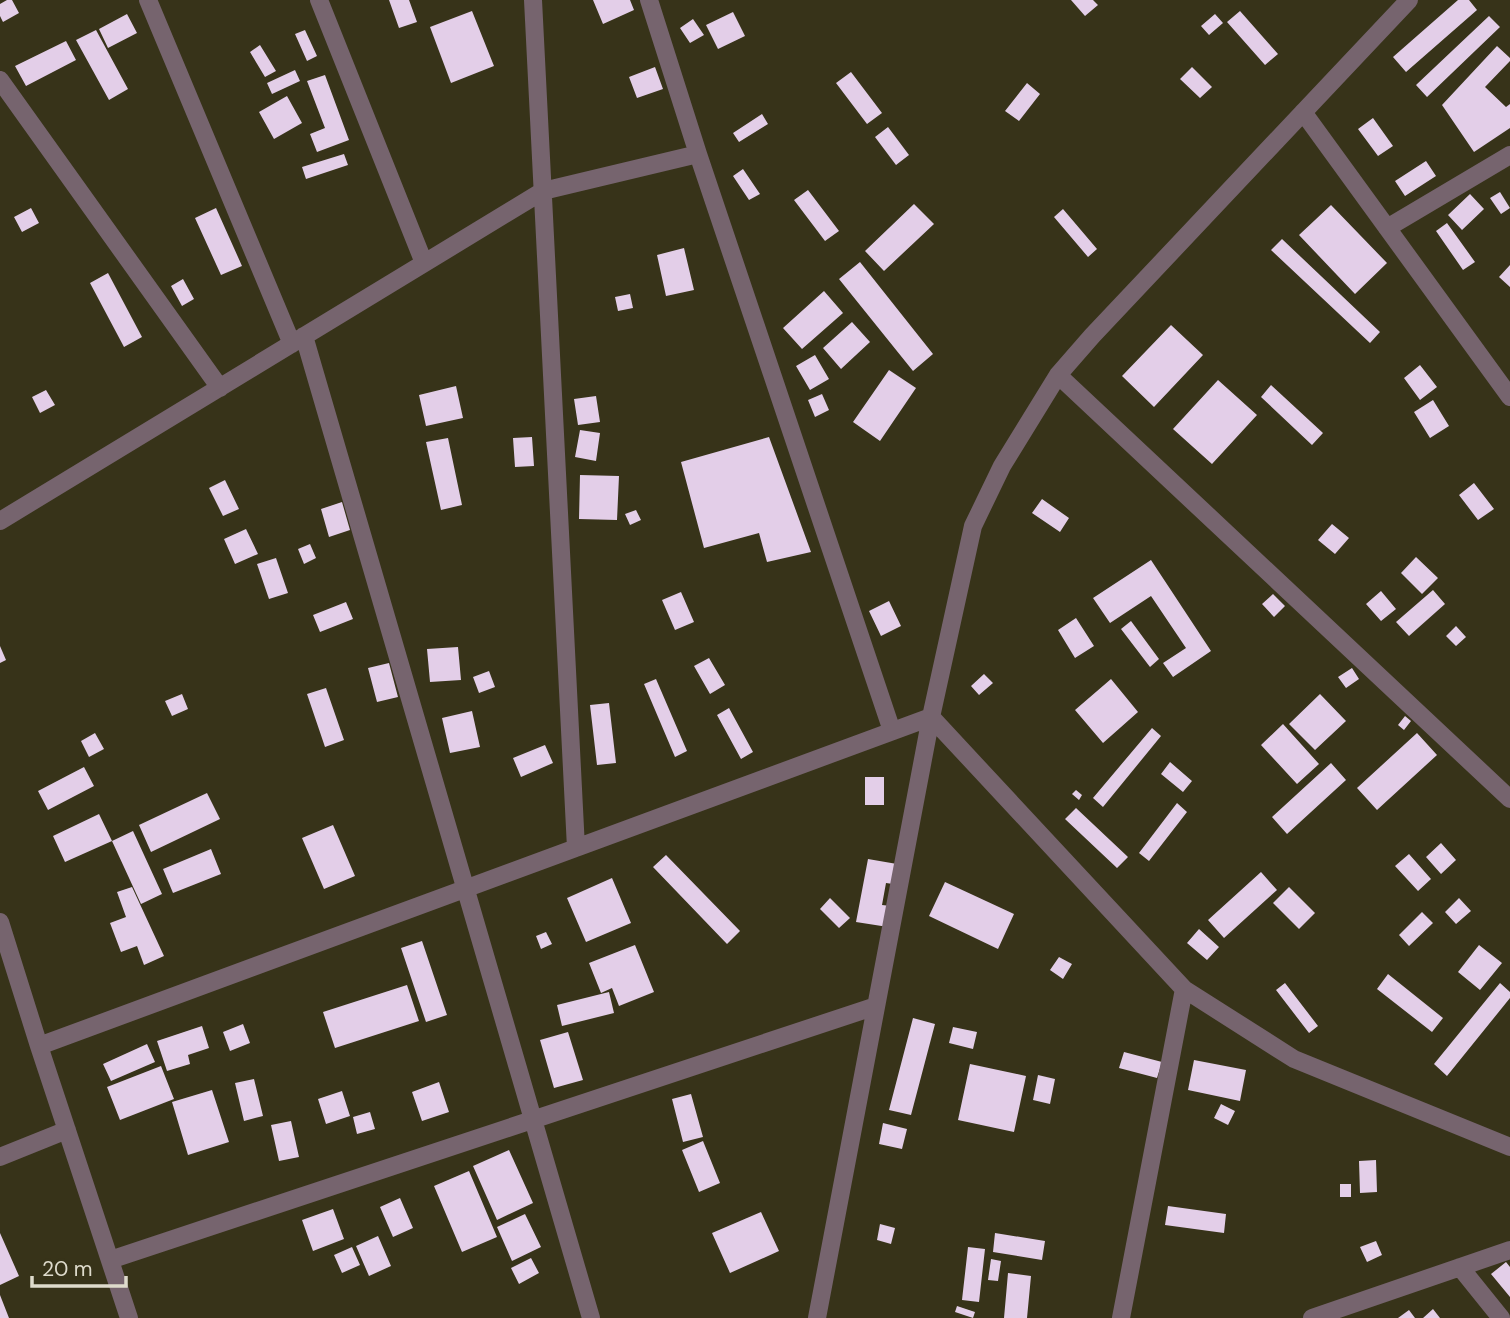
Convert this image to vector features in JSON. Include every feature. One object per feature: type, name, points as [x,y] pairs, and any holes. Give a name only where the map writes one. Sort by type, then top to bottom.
[{"type":"street","points":[[148,0],[298,340],[466,889],[590,1318]]},
{"type":"street","points":[[319,0],[424,263]]},
{"type":"street","points":[[533,0],[576,848]]},
{"type":"street","points":[[649,0],[892,731]]},
{"type":"street","points":[[817,1318],[931,717],[973,526],[1002,466],[1058,375],[1409,0]]},
{"type":"street","points":[[0,80],[220,388]]},
{"type":"street","points":[[1303,112],[1510,397]]},
{"type":"street","points":[[0,521],[543,191],[698,154]]},
{"type":"street","points":[[1387,228],[1510,155]]},
{"type":"street","points":[[1058,375],[1510,799]]},
{"type":"street","points":[[39,1046],[931,717]]},
{"type":"street","points":[[931,717],[1184,989],[1294,1059],[1510,1147]]},
{"type":"street","points":[[0,922],[6,962],[39,1046],[129,1318]]},
{"type":"street","points":[[1121,1318],[1184,989]]},
{"type":"street","points":[[110,1260],[876,1006]]},
{"type":"street","points":[[0,1157],[67,1130]]},
{"type":"street","points":[[1312,1318],[1510,1250]]},
{"type":"street","points":[[1460,1267],[1501,1318]]},
{"type":"building","points":[[12,0],[19,13],[3,22],[0,4]]},
{"type":"building","points":[[389,0],[409,0],[417,22],[399,28]]},
{"type":"building","points":[[593,0],[630,0],[634,10],[603,24]]},
{"type":"building","points":[[1071,0],[1093,0],[1098,5],[1085,16]]},
{"type":"building","points":[[1458,0],[1469,0],[1477,10],[1406,72],[1393,57]]},
{"type":"building","points":[[472,11],[494,66],[451,83],[430,27]]},
{"type":"building","points":[[1240,11],[1278,54],[1265,65],[1227,22]]},
{"type":"building","points":[[733,12],[745,36],[718,49],[706,25]]},
{"type":"building","points":[[127,14],[137,33],[108,48],[99,29]]},
{"type":"building","points":[[1215,14],[1223,23],[1209,35],[1201,26]]},
{"type":"building","points":[[1489,16],[1500,27],[1427,97],[1416,85]]},
{"type":"building","points":[[693,19],[704,35],[690,43],[680,28]]},
{"type":"building","points":[[96,30],[128,89],[109,100],[76,40]]},
{"type":"building","points":[[305,30],[317,56],[307,61],[295,34]]},
{"type":"building","points":[[66,41],[76,60],[26,86],[15,66]]},
{"type":"building","points":[[260,45],[276,71],[265,77],[250,52]]},
{"type":"building","points":[[1497,46],[1510,61],[1485,87],[1506,107],[1510,104],[1510,128],[1474,152],[1442,105]]},
{"type":"building","points":[[655,67],[663,89],[637,98],[629,77]]},
{"type":"building","points":[[1192,67],[1212,87],[1200,98],[1180,79]]},
{"type":"building","points":[[295,70],[300,81],[272,94],[267,83]]},
{"type":"building","points":[[851,72],[882,113],[867,124],[836,83]]},
{"type":"building","points":[[325,75],[349,140],[317,152],[310,134],[325,128],[307,81]]},
{"type":"building","points":[[1027,83],[1040,94],[1019,121],[1005,111]]},
{"type":"building","points":[[287,96],[302,123],[274,139],[259,112]]},
{"type":"building","points":[[762,114],[768,124],[739,142],[733,133]]},
{"type":"building","points":[[1373,118],[1393,146],[1378,156],[1358,129]]},
{"type":"building","points":[[888,127],[909,155],[896,165],[875,137]]},
{"type":"building","points":[[344,154],[348,165],[306,179],[302,167]]},
{"type":"building","points":[[1426,161],[1436,176],[1405,196],[1395,181]]},
{"type":"building","points":[[743,169],[760,194],[749,200],[733,176]]},
{"type":"building","points":[[808,190],[839,231],[825,241],[794,200]]},
{"type":"building","points":[[1500,192],[1510,208],[1501,214],[1490,198]]},
{"type":"building","points":[[1470,194],[1484,209],[1462,230],[1448,215]]},
{"type":"building","points":[[914,204],[934,224],[884,271],[865,251]]},
{"type":"building","points":[[1331,205],[1387,263],[1355,294],[1299,235]]},
{"type":"building","points":[[31,208],[39,223],[22,232],[14,217]]},
{"type":"building","points":[[216,208],[242,266],[221,275],[195,218]]},
{"type":"building","points":[[1063,209],[1097,249],[1088,257],[1054,217]]},
{"type":"building","points":[[1447,223],[1475,262],[1463,270],[1436,231]]},
{"type":"building","points":[[1282,239],[1380,332],[1370,343],[1271,250]]},
{"type":"building","points":[[684,248],[694,290],[666,296],[657,255]]},
{"type":"building","points":[[860,262],[933,354],[913,371],[839,279]]},
{"type":"building","points":[[1510,265],[1510,287],[1499,277]]},
{"type":"building","points":[[108,273],[142,337],[124,347],[90,283]]},
{"type":"building","points":[[183,279],[194,299],[182,306],[171,286]]},
{"type":"building","points":[[824,291],[843,313],[802,349],[783,328]]},
{"type":"building","points":[[630,294],[633,308],[618,311],[615,297]]},
{"type":"building","points":[[852,322],[870,342],[841,369],[823,348]]},
{"type":"building","points":[[1171,325],[1203,355],[1154,407],[1122,376]]},
{"type":"building","points":[[815,355],[829,379],[810,390],[796,366]]},
{"type":"building","points":[[1420,365],[1437,387],[1420,400],[1404,378]]},
{"type":"building","points":[[889,370],[916,388],[880,441],[853,422]]},
{"type":"building","points":[[1218,380],[1257,415],[1212,464],[1173,429]]},
{"type":"building","points":[[1271,385],[1323,433],[1312,445],[1261,397]]},
{"type":"building","points":[[456,386],[463,418],[426,426],[419,395]]},
{"type":"building","points":[[46,390],[55,405],[40,413],[32,397]]},
{"type":"building","points":[[822,394],[829,410],[815,417],[808,400]]},
{"type":"building","points":[[596,396],[600,422],[578,425],[574,399]]},
{"type":"building","points":[[1433,400],[1449,426],[1430,438],[1414,412]]},
{"type":"building","points":[[580,430],[600,433],[596,461],[575,457]]},
{"type":"building","points":[[532,437],[534,466],[515,467],[513,438]]},
{"type":"building","points":[[769,437],[811,552],[767,562],[759,533],[704,548],[681,462]]},
{"type":"building","points":[[448,438],[462,505],[441,510],[426,442]]},
{"type":"building","points":[[580,475],[619,476],[617,520],[579,519]]},
{"type":"building","points":[[225,480],[239,509],[223,516],[209,488]]},
{"type":"building","points":[[1474,483],[1494,509],[1478,520],[1459,495]]},
{"type":"building","points":[[1042,499],[1069,518],[1060,532],[1032,513]]},
{"type":"building","points":[[342,502],[350,530],[329,537],[321,509]]},
{"type":"building","points":[[636,510],[641,520],[630,525],[625,514]]},
{"type":"building","points":[[1332,524],[1349,538],[1335,554],[1318,540]]},
{"type":"building","points":[[246,529],[258,554],[235,564],[224,539]]},
{"type":"building","points":[[310,544],[316,558],[304,564],[298,549]]},
{"type":"building","points":[[1416,557],[1438,578],[1422,594],[1401,573]]},
{"type":"building","points":[[276,558],[288,593],[269,599],[257,564]]},
{"type":"building","points":[[1151,560],[1211,651],[1173,677],[1163,663],[1186,648],[1151,596],[1110,623],[1093,598]]},
{"type":"building","points":[[1433,590],[1445,604],[1409,636],[1396,622]]},
{"type":"building","points":[[1381,591],[1396,609],[1381,621],[1366,604]]},
{"type":"building","points":[[681,592],[694,622],[675,630],[662,600]]},
{"type":"building","points":[[1273,594],[1285,606],[1274,617],[1262,604]]},
{"type":"building","points":[[889,601],[901,626],[881,636],[869,611]]},
{"type":"building","points":[[346,602],[353,619],[320,632],[313,615]]},
{"type":"building","points":[[1076,618],[1094,646],[1075,658],[1058,630]]},
{"type":"building","points":[[1131,621],[1159,659],[1150,667],[1121,629]]},
{"type":"building","points":[[1456,626],[1466,637],[1456,646],[1446,636]]},
{"type":"building","points":[[0,646],[6,660],[0,663]]},
{"type":"building","points":[[458,647],[461,680],[430,682],[427,649]]},
{"type":"building","points":[[709,658],[725,685],[710,694],[694,666]]},
{"type":"building","points":[[389,663],[398,697],[377,702],[368,668]]},
{"type":"building","points":[[1352,668],[1359,679],[1346,688],[1338,677]]},
{"type":"building","points":[[489,671],[495,687],[479,693],[473,677]]},
{"type":"building","points":[[984,674],[993,683],[979,695],[971,686]]},
{"type":"building","points":[[656,679],[687,751],[675,757],[644,684]]},
{"type":"building","points":[[1111,679],[1138,712],[1103,743],[1075,710]]},
{"type":"building","points":[[326,688],[344,740],[325,747],[307,694]]},
{"type":"building","points":[[182,694],[188,709],[172,716],[165,701]]},
{"type":"building","points":[[1320,694],[1346,721],[1315,750],[1289,724]]},
{"type":"building","points":[[609,703],[616,763],[597,765],[590,705]]},
{"type":"building","points":[[729,708],[753,752],[741,759],[717,715]]},
{"type":"building","points":[[472,711],[480,747],[450,753],[442,718]]},
{"type":"building","points":[[1405,716],[1411,721],[1404,730],[1398,725]]},
{"type":"building","points":[[1283,724],[1319,764],[1297,784],[1261,745]]},
{"type":"building","points":[[1152,728],[1161,736],[1103,807],[1093,798]]},
{"type":"building","points":[[95,733],[104,749],[89,757],[81,741]]},
{"type":"building","points":[[1417,733],[1437,755],[1377,810],[1357,788]]},
{"type":"building","points":[[545,745],[553,763],[521,777],[513,758]]},
{"type":"building","points":[[1170,762],[1192,781],[1183,792],[1161,774]]},
{"type":"building","points":[[1331,763],[1346,780],[1287,834],[1272,817]]},
{"type":"building","points":[[84,767],[94,786],[48,810],[38,791]]},
{"type":"building","points":[[865,777],[884,777],[884,805],[865,805]]},
{"type":"building","points":[[1076,790],[1082,795],[1079,800],[1072,794]]},
{"type":"building","points":[[207,793],[220,819],[151,852],[139,825]]},
{"type":"building","points":[[1177,803],[1187,812],[1149,861],[1139,853]]},
{"type":"building","points":[[1076,808],[1128,857],[1117,868],[1065,819]]},
{"type":"building","points":[[99,814],[112,841],[65,862],[53,836]]},
{"type":"building","points":[[333,825],[355,876],[324,889],[302,838]]},
{"type":"building","points":[[133,831],[162,894],[141,904],[112,841]]},
{"type":"building","points":[[1441,843],[1456,860],[1441,874],[1426,857]]},
{"type":"building","points":[[211,849],[221,874],[173,893],[163,869]]},
{"type":"building","points":[[1409,854],[1431,879],[1418,891],[1395,866]]},
{"type":"building","points":[[666,855],[740,931],[727,944],[653,867]]},
{"type":"building","points":[[868,859],[897,864],[893,884],[886,883],[882,905],[891,906],[888,927],[856,922]]},
{"type":"building","points":[[1261,872],[1277,890],[1224,938],[1208,920]]},
{"type":"building","points":[[612,878],[631,923],[586,942],[567,898]]},
{"type":"building","points":[[945,882],[1014,914],[998,949],[929,916]]},
{"type":"building","points":[[132,887],[164,956],[144,965],[137,946],[121,952],[110,923],[126,917],[117,892]]},
{"type":"building","points":[[1289,887],[1315,913],[1299,929],[1273,903]]},
{"type":"building","points":[[830,898],[850,918],[839,928],[820,909]]},
{"type":"building","points":[[1459,898],[1471,911],[1456,924],[1445,912]]},
{"type":"building","points":[[1422,912],[1433,923],[1409,946],[1399,935]]},
{"type":"building","points":[[1199,929],[1219,947],[1207,960],[1187,943]]},
{"type":"building","points":[[546,932],[552,944],[541,949],[536,936]]},
{"type":"building","points":[[422,941],[447,1015],[426,1022],[401,948]]},
{"type":"building","points":[[635,945],[654,992],[619,1006],[612,988],[601,993],[589,963]]},
{"type":"building","points":[[1479,945],[1502,963],[1480,990],[1458,972]]},
{"type":"building","points":[[1059,957],[1072,964],[1063,979],[1050,970]]},
{"type":"building","points":[[1388,974],[1443,1018],[1432,1032],[1377,989]]},
{"type":"building","points":[[1285,983],[1318,1026],[1309,1033],[1276,990]]},
{"type":"building","points":[[1500,983],[1510,992],[1510,998],[1447,1076],[1434,1064]]},
{"type":"building","points":[[407,985],[419,1021],[335,1048],[323,1012]]},
{"type":"building","points":[[609,992],[614,1013],[562,1026],[557,1005]]},
{"type":"building","points":[[913,1018],[935,1024],[911,1115],[889,1110]]},
{"type":"building","points":[[243,1024],[250,1043],[230,1051],[223,1032]]},
{"type":"building","points":[[202,1026],[209,1048],[188,1055],[190,1064],[167,1071],[157,1041]]},
{"type":"building","points":[[953,1027],[977,1032],[973,1049],[949,1043]]},
{"type":"building","points":[[568,1032],[583,1080],[554,1088],[540,1040]]},
{"type":"building","points":[[147,1044],[155,1062],[111,1081],[103,1064]]},
{"type":"building","points":[[1124,1052],[1162,1062],[1157,1078],[1119,1068]]},
{"type":"building","points":[[1194,1060],[1246,1070],[1240,1101],[1188,1090]]},
{"type":"building","points":[[970,1064],[1026,1076],[1014,1132],[958,1120]]},
{"type":"building","points":[[161,1066],[174,1099],[120,1120],[107,1087]]},
{"type":"building","points":[[1038,1075],[1055,1079],[1050,1104],[1033,1100]]},
{"type":"building","points":[[254,1079],[263,1116],[244,1121],[235,1083]]},
{"type":"building","points":[[439,1082],[449,1112],[422,1121],[412,1092]]},
{"type":"building","points":[[212,1090],[229,1142],[188,1155],[172,1102]]},
{"type":"building","points":[[342,1091],[350,1116],[326,1124],[318,1099]]},
{"type":"building","points":[[691,1094],[703,1137],[683,1142],[672,1099]]},
{"type":"building","points":[[1221,1104],[1235,1111],[1228,1125],[1214,1118]]},
{"type":"building","points":[[370,1112],[375,1129],[357,1134],[353,1117]]},
{"type":"building","points":[[291,1121],[299,1157],[279,1161],[271,1125]]},
{"type":"building","points":[[883,1123],[907,1129],[902,1149],[879,1144]]},
{"type":"building","points":[[703,1141],[720,1183],[699,1192],[682,1150]]},
{"type":"building","points":[[509,1150],[533,1203],[497,1220],[473,1166]]},
{"type":"building","points":[[1376,1160],[1377,1192],[1360,1193],[1359,1161]]},
{"type":"building","points":[[469,1171],[497,1237],[462,1252],[434,1186]]},
{"type":"building","points":[[1340,1184],[1351,1184],[1351,1197],[1340,1197]]},
{"type":"building","points":[[400,1198],[413,1228],[393,1237],[380,1207]]},
{"type":"building","points":[[1168,1206],[1226,1214],[1224,1233],[1165,1225]]},
{"type":"building","points":[[333,1209],[344,1239],[313,1251],[302,1220]]},
{"type":"building","points":[[761,1212],[779,1251],[730,1273],[712,1233]]},
{"type":"building","points":[[525,1214],[541,1247],[512,1261],[497,1227]]},
{"type":"building","points":[[880,1224],[895,1228],[891,1244],[877,1240]]},
{"type":"building","points":[[0,1233],[19,1276],[0,1285]]},
{"type":"building","points":[[995,1233],[1045,1241],[1042,1260],[993,1252]]},
{"type":"building","points":[[378,1236],[391,1266],[369,1276],[356,1246]]},
{"type":"building","points":[[1376,1241],[1382,1255],[1367,1262],[1360,1247]]},
{"type":"building","points":[[352,1247],[360,1265],[342,1273],[334,1255]]},
{"type":"building","points":[[968,1247],[985,1249],[979,1302],[962,1300]]},
{"type":"building","points":[[531,1258],[539,1273],[519,1284],[511,1268]]},
{"type":"building","points":[[991,1259],[1001,1261],[998,1281],[988,1280]]},
{"type":"building","points":[[1506,1262],[1510,1267],[1510,1297],[1491,1274]]},
{"type":"building","points":[[1008,1273],[1031,1276],[1027,1318],[1004,1318]]},
{"type":"building","points":[[0,1295],[9,1318],[0,1318]]},
{"type":"building","points":[[957,1306],[975,1312],[973,1318],[955,1312]]},
{"type":"building","points":[[1433,1309],[1440,1318],[1423,1318]]},
{"type":"building","points":[[1409,1310],[1415,1318],[1398,1318]]}]
